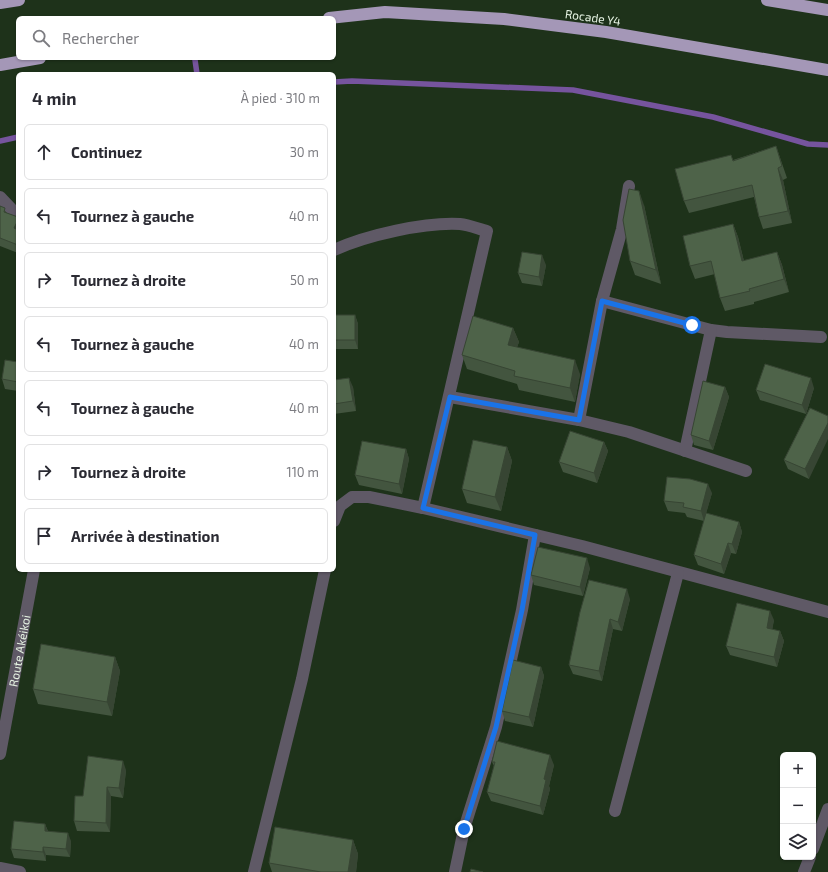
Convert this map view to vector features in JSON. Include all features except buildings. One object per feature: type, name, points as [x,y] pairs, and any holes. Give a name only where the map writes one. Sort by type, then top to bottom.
[{"type":"highway","points":[[0,3],[19,0]]},
{"type":"highway","points":[[767,0],[828,10]]},
{"type":"highway","name":"Rocade Y4","points":[[336,17],[385,12],[504,18],[606,32],[828,70]]},
{"type":"highway","points":[[0,65],[29,60]]},
{"type":"street","points":[[579,420],[602,301],[622,229],[629,186]]},
{"type":"street","points":[[0,197],[16,214]]},
{"type":"street","points":[[336,249],[345,245],[391,232],[432,225],[461,224],[488,231],[423,508]]},
{"type":"street","points":[[602,301],[711,330],[821,337]]},
{"type":"street","points":[[685,451],[711,330]]},
{"type":"street","points":[[450,397],[579,420],[630,432],[746,471]]},
{"type":"street","points":[[336,516],[340,506],[352,497],[369,497],[423,508],[582,546],[678,573],[828,612]]},
{"type":"street","points":[[455,872],[468,814],[488,757],[498,720],[520,617],[535,535]]},
{"type":"street","name":"Route Akéikoi","points":[[0,754],[34,572]]},
{"type":"street","points":[[254,872],[302,679],[325,572]]},
{"type":"street","points":[[615,811],[678,573]]},
{"type":"street","points":[[816,841],[828,809]]},
{"type":"street","points":[[804,872],[809,860]]},
{"type":"street","points":[[0,868],[20,872]]},
{"type":"waterway","points":[[195,60],[197,72]]},
{"type":"waterway","points":[[336,82],[352,81],[573,90],[713,117],[808,144],[828,145]]},
{"type":"waterway","points":[[0,141],[16,137]]},
{"type":"route","points":[[464,829],[472,799],[488,757],[496,727],[522,610],[535,535],[423,508],[450,397],[579,420],[602,301],[692,325]]}]
